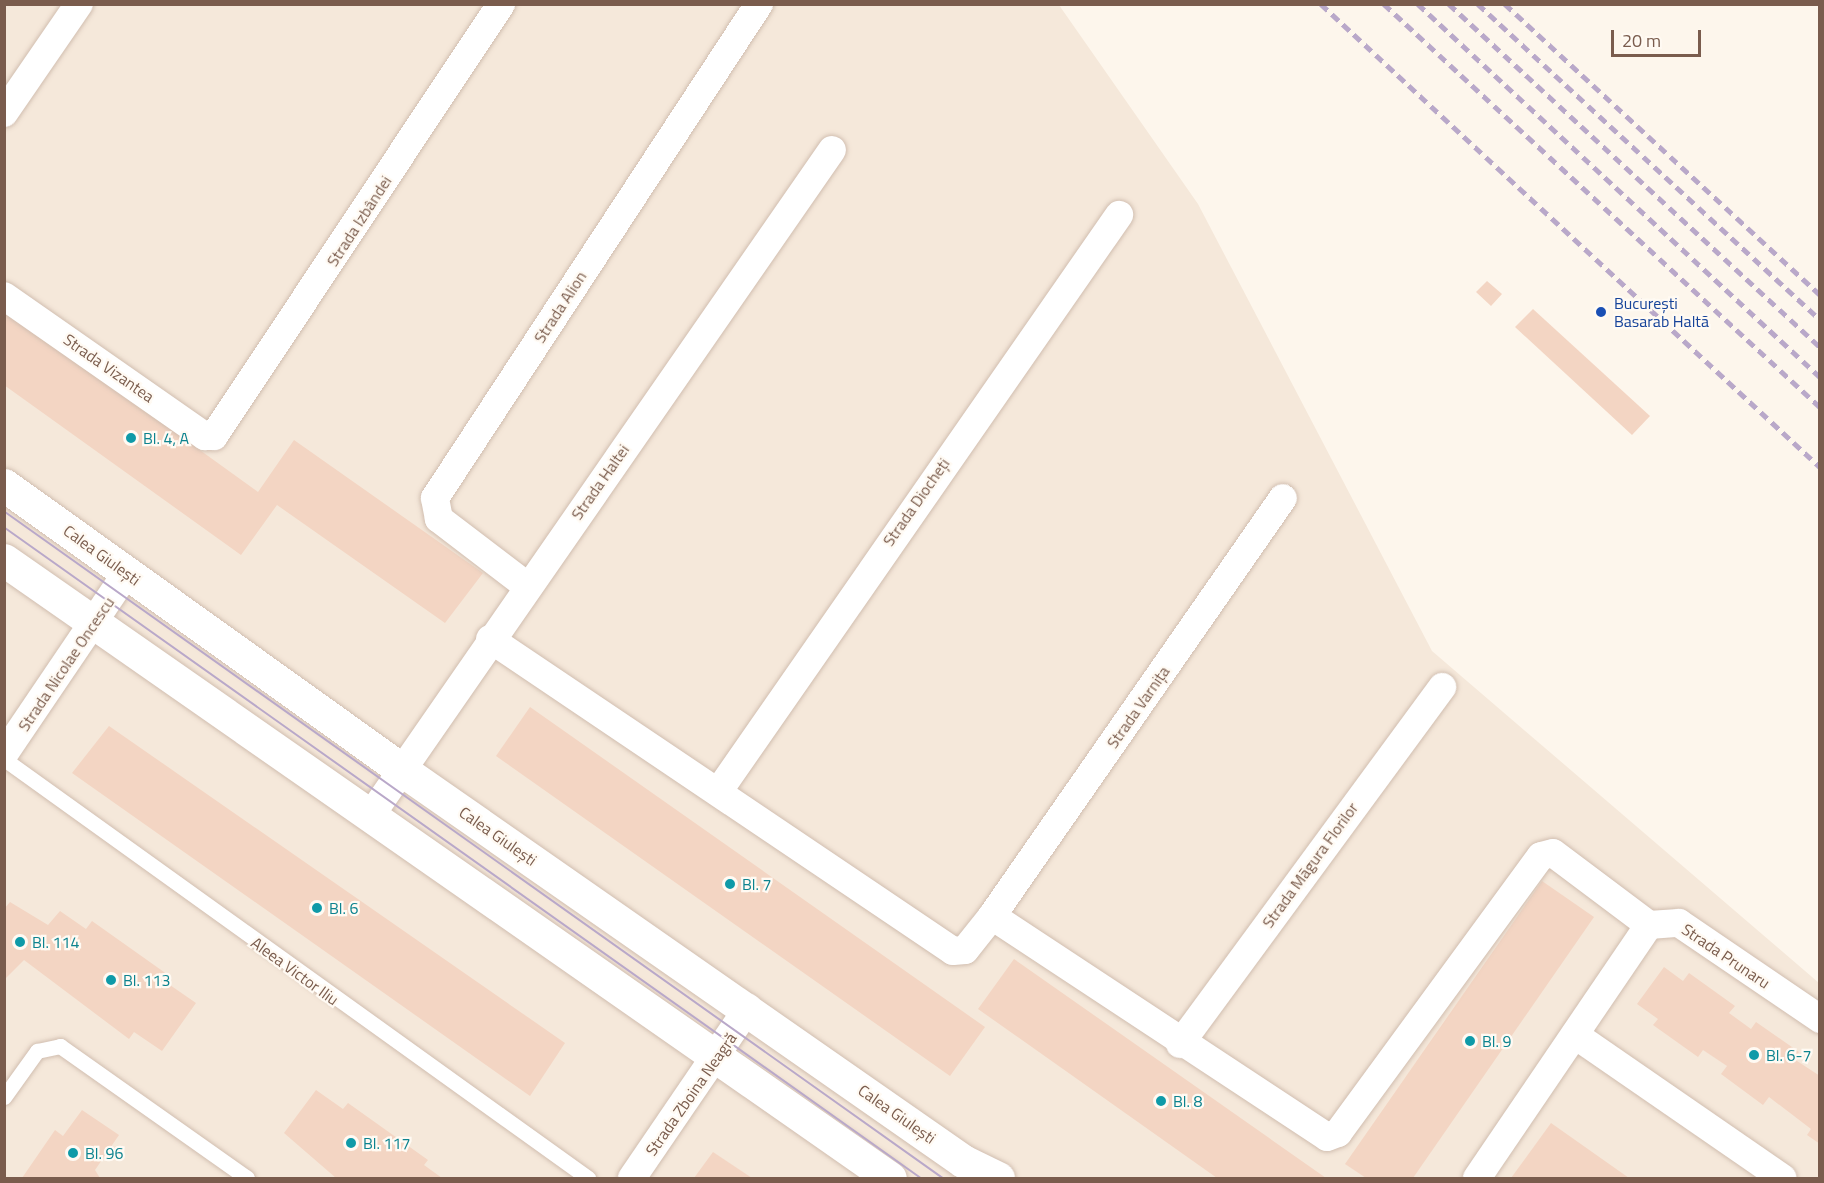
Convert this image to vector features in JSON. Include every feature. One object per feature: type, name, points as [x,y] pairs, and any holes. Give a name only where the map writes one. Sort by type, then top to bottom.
[{"type":"main road","name":"Calea Giulești","points":[[4,485],[402,770],[748,1008],[963,1161],[998,1179]]},
{"type":"main road","points":[[4,560],[890,1179]]},
{"type":"street","points":[[4,113],[79,4]]},
{"type":"street","name":"Strada Izbândei","points":[[214,436],[501,4]]},
{"type":"street","name":"Strada Alion","points":[[527,586],[439,519],[435,498],[759,4]]},
{"type":"street","name":"Strada Haltei","points":[[371,815],[490,639],[832,150]]},
{"type":"street","name":"Strada Diocheți","points":[[718,792],[1119,215]]},
{"type":"street","name":"Strada Vizantea","points":[[4,296],[205,436],[214,436]]},
{"type":"street","name":"Strada Varnița","points":[[490,639],[953,951],[965,950],[992,916],[1283,498]]},
{"type":"street","name":"Strada Nicolae Oncescu","points":[[4,754],[127,572]]},
{"type":"street","name":"Strada Măgura Florilor","points":[[1180,1044],[1442,687]]},
{"type":"street","points":[[992,916],[1180,1044],[1327,1137],[1338,1133],[1541,856],[1553,853],[1649,925],[1478,1179]]},
{"type":"street","name":"Strada Prunaru","points":[[1649,925],[1679,923],[1820,1019]]},
{"type":"street","name":"Strada Zboina Neagră","points":[[632,1179],[748,1008]]},
{"type":"street","points":[[1575,1035],[1782,1179]]},
{"type":"lane","name":"Aleea Victor Iliu","points":[[4,759],[588,1179]]},
{"type":"lane","points":[[4,1097],[37,1051],[60,1046],[247,1179]]},
{"type":"shaded area","points":[[5,5],[1059,5],[1198,204],[1432,651],[1819,983],[1819,1178],[5,1178]]},
{"type":"building","points":[[1487,281],[1502,294],[1491,306],[1476,292]]},
{"type":"building","points":[[4,309],[258,492],[294,440],[483,573],[445,623],[277,505],[241,555],[4,385]]},
{"type":"building","points":[[1533,309],[1650,416],[1632,435],[1515,327]]},
{"type":"building","name":"Bl. 7","points":[[530,707],[985,1027],[950,1076],[496,756]]},
{"type":"building","name":"Bl. 6","points":[[109,726],[565,1043],[530,1096],[72,773]]},
{"type":"building","name":"Bl. 9","points":[[1542,881],[1594,917],[1413,1178],[1366,1178],[1345,1164]]},
{"type":"building","name":"Bl. 113","points":[[10,902],[48,925],[60,911],[86,929],[92,921],[171,977],[167,983],[196,1003],[162,1051],[134,1032],[129,1039],[24,960],[4,980],[4,909]]},
{"type":"building","name":"Bl. 8","points":[[1014,959],[1326,1178],[1217,1178],[978,1009]]},
{"type":"building","name":"Bl. 6-7","points":[[1664,967],[1683,981],[1689,973],[1735,1006],[1729,1013],[1751,1029],[1756,1022],[1799,1052],[1794,1059],[1820,1076],[1820,1144],[1807,1135],[1811,1129],[1769,1097],[1763,1105],[1721,1074],[1727,1066],[1703,1050],[1698,1057],[1653,1025],[1658,1019],[1637,1004]]},
{"type":"building","name":"Bl. 117","points":[[316,1090],[343,1109],[348,1103],[428,1160],[424,1165],[442,1178],[336,1178],[284,1133]]},
{"type":"building","name":"Bl. 96","points":[[82,1110],[119,1135],[95,1170],[100,1178],[22,1178],[55,1130],[63,1136]]},
{"type":"building","points":[[1551,1123],[1629,1178],[1511,1178]]},
{"type":"building","points":[[713,1152],[752,1178],[694,1178]]},
{"type":"tram line","points":[[4,511],[943,1178]]},
{"type":"tram line","points":[[4,527],[921,1178]]},
{"type":"railway","points":[[1321,4],[1820,467]]},
{"type":"railway","points":[[1384,4],[1820,407]]},
{"type":"railway","points":[[1418,4],[1820,377]]},
{"type":"railway","points":[[1449,4],[1820,347]]},
{"type":"railway","points":[[1478,4],[1820,320]]},
{"type":"railway","points":[[1505,4],[1820,295]]},
{"type":"place","name":"București Basarab Haltă","points":[[1601,312]]},
{"type":"place","name":"Bl. 4, A","points":[[131,438]]},
{"type":"place","name":"Bl. 7","points":[[730,884]]},
{"type":"place","name":"Bl. 6","points":[[317,908]]},
{"type":"place","name":"Bl. 114","points":[[20,942]]},
{"type":"place","name":"Bl. 113","points":[[111,980]]},
{"type":"place","name":"Bl. 9","points":[[1470,1041]]},
{"type":"place","name":"Bl. 6-7","points":[[1754,1055]]},
{"type":"place","name":"Bl. 8","points":[[1161,1101]]},
{"type":"place","name":"Bl. 117","points":[[351,1143]]},
{"type":"place","name":"Bl. 96","points":[[73,1153]]}]
